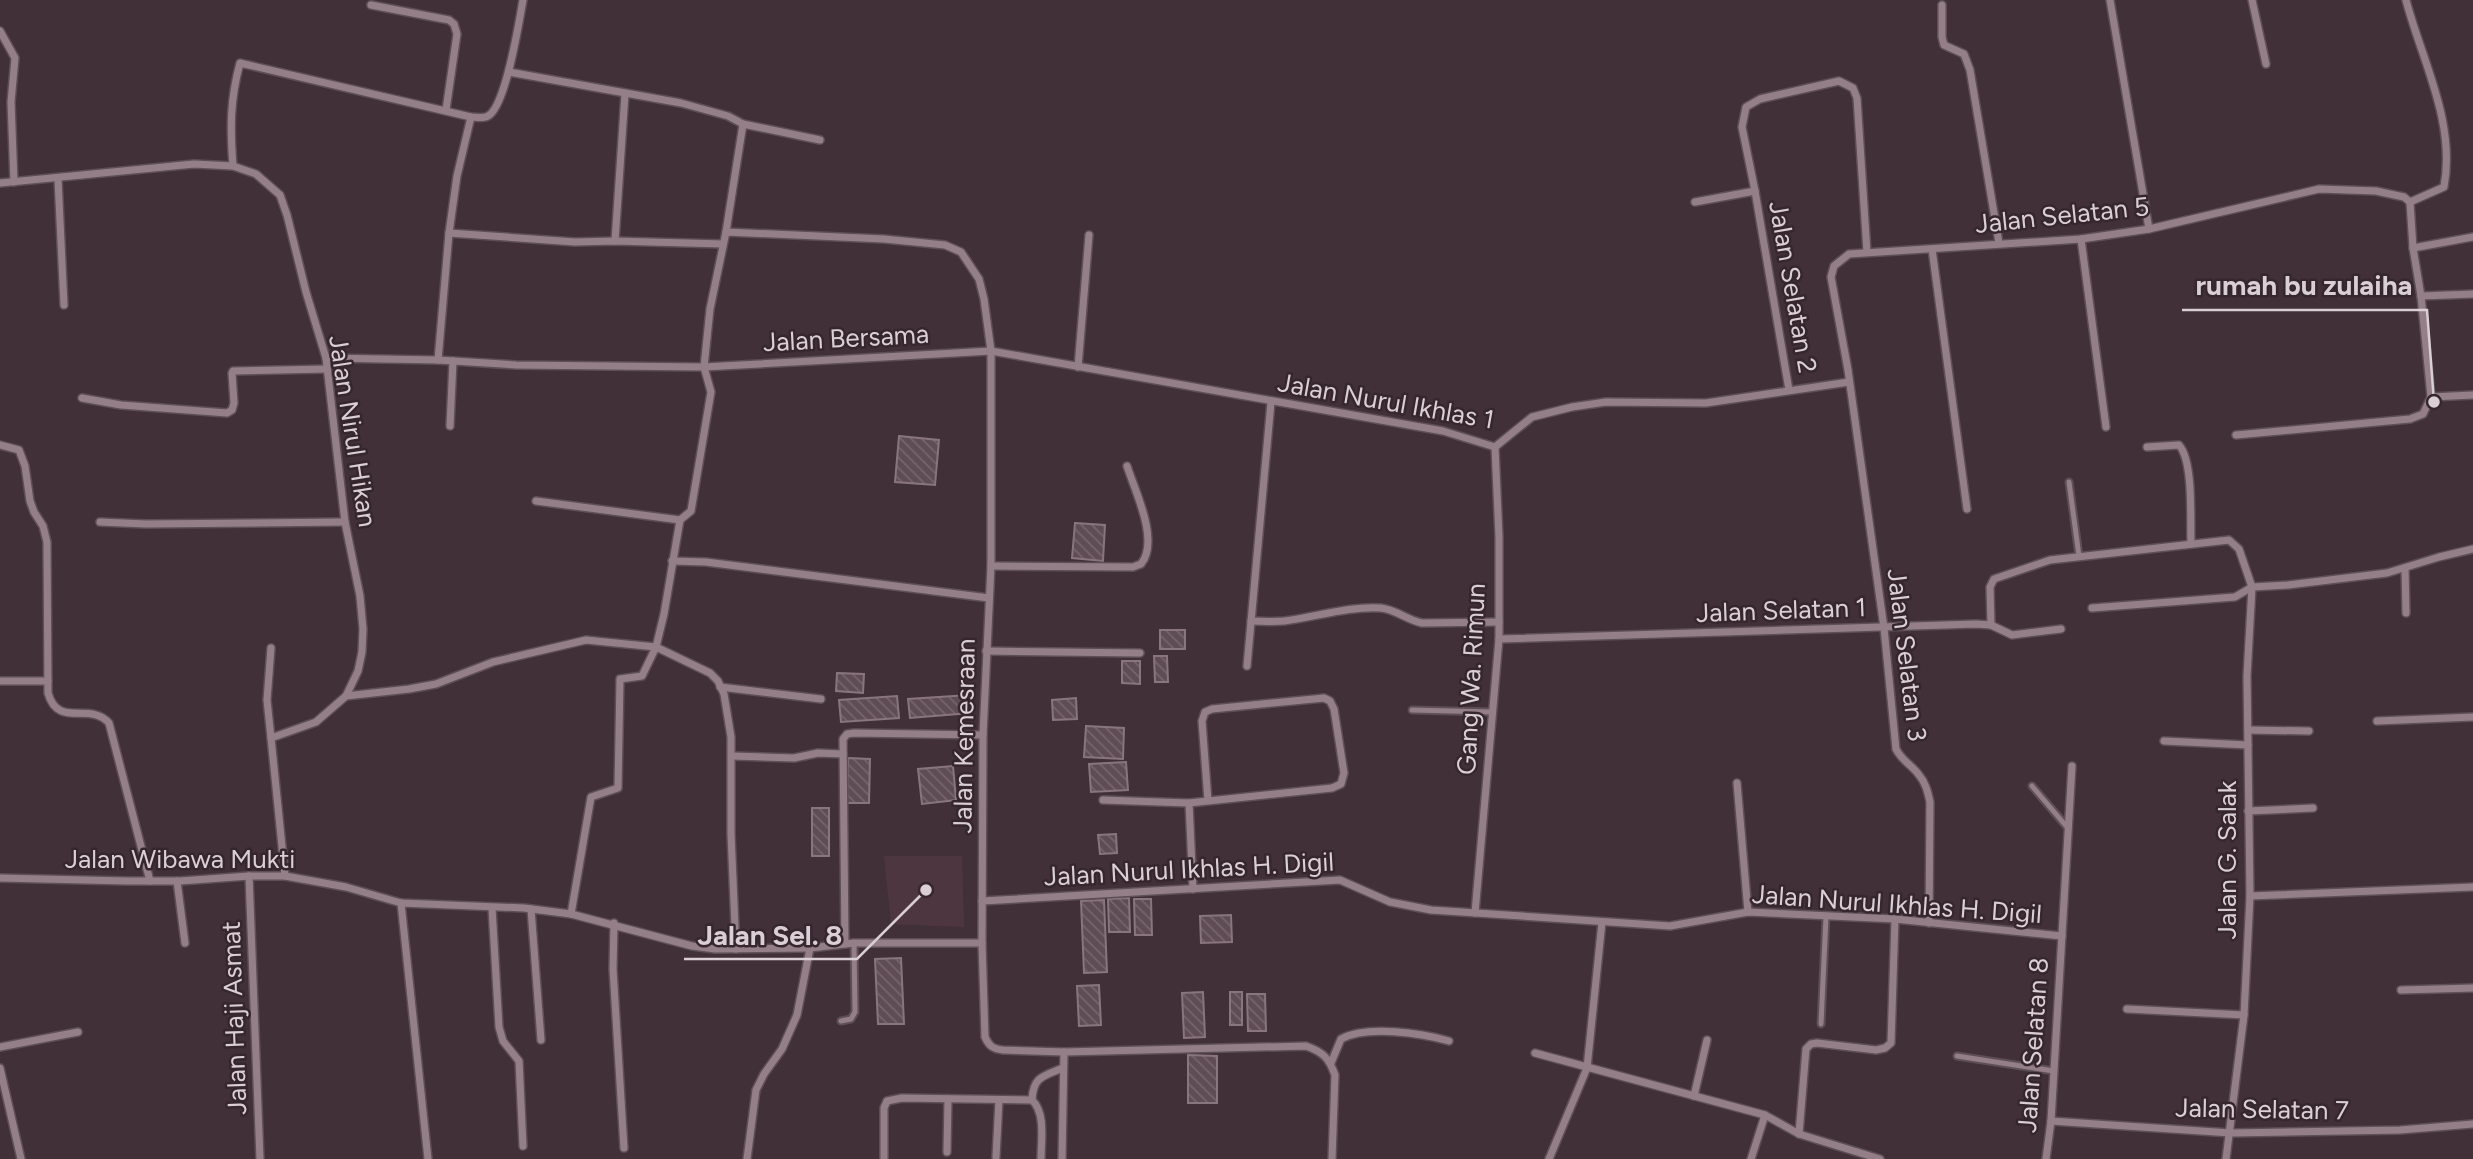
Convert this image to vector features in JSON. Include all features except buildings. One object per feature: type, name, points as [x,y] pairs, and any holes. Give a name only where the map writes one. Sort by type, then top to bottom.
[{"type":"street","points":[[233,166],[231,103],[240,64],[471,117],[489,116],[509,72],[523,0]]},
{"type":"street","points":[[2110,0],[2148,229]]},
{"type":"street","points":[[2252,0],[2266,64]]},
{"type":"street","points":[[2236,435],[2410,419],[2423,414],[2431,397],[2410,202],[2444,187],[2446,155],[2441,111],[2406,0]]},
{"type":"street","points":[[371,5],[449,20],[454,24],[457,34],[446,110]]},
{"type":"street","points":[[1942,5],[1944,45],[1964,54],[1970,70],[1999,243]]},
{"type":"street","points":[[0,31],[15,58],[11,102],[14,182]]},
{"type":"street","points":[[509,72],[681,103],[728,116],[743,124],[820,140]]},
{"type":"street","name":"Jalan Selatan 2","points":[[1789,390],[1742,127],[1746,107],[1760,99],[1839,81],[1853,88],[1857,98],[1867,252]]},
{"type":"street","points":[[615,241],[625,94]]},
{"type":"street","points":[[438,359],[449,233],[457,176],[471,117]]},
{"type":"street","points":[[571,914],[591,797],[618,788],[620,679],[642,676],[656,647],[680,520],[691,511],[711,391],[704,367],[710,309],[726,232],[743,124]]},
{"type":"street","name":"Jalan Nirul Hikan","points":[[0,183],[194,164],[233,166],[256,174],[280,195],[326,358],[345,522],[360,596],[363,629],[358,671],[346,696],[316,722],[271,738]]},
{"type":"street","points":[[58,179],[64,305]]},
{"type":"street","name":"Jalan Selatan 5","points":[[1849,382],[1831,277],[1834,266],[1849,254],[2081,239],[2148,229],[2319,189],[2376,191],[2404,197],[2410,202]]},
{"type":"street","points":[[1695,202],[1755,191]]},
{"type":"street","name":"Jalan Kemesraan","points":[[726,232],[945,245],[961,252],[979,279],[991,351],[991,566],[984,735],[983,1028],[988,1044],[996,1049],[1064,1052]]},
{"type":"street","points":[[449,233],[575,243],[615,241],[723,244]]},
{"type":"street","points":[[1078,367],[1089,235]]},
{"type":"street","points":[[2413,248],[2473,237]]},
{"type":"street","points":[[2081,239],[2106,427]]},
{"type":"street","points":[[1932,249],[1967,509]]},
{"type":"street","points":[[2421,296],[2473,294]]},
{"type":"street","name":"Jalan Bersama","points":[[326,358],[438,359],[516,365],[704,367],[991,351]]},
{"type":"street","name":"Jalan Nurul Ikhlas 1","points":[[991,351],[1443,431],[1495,447],[1532,418],[1572,407],[1632,401],[1706,403],[1849,382]]},
{"type":"street","points":[[450,426],[453,361]]},
{"type":"street","points":[[82,398],[121,405],[227,413],[232,410],[234,403],[233,371],[327,369]]},
{"type":"street","name":"Jalan Selatan 3","points":[[1849,382],[1884,628],[1896,749],[1900,759],[1919,774],[1930,802],[1929,923]]},
{"type":"street","points":[[2431,397],[2473,395]]},
{"type":"street","points":[[1247,667],[1271,402]]},
{"type":"street","points":[[0,445],[19,450],[25,466],[30,501],[45,534],[48,693],[54,708],[61,712],[97,714],[104,716],[109,723],[150,881]]},
{"type":"street","points":[[2147,447],[2179,445],[2183,450],[2188,473],[2191,544]]},
{"type":"street","name":"Gang Wa. Rimun","points":[[1475,913],[1499,639],[1495,447]]},
{"type":"street","points":[[991,566],[1133,567],[1140,564],[1146,554],[1147,529],[1127,466]]},
{"type":"street","points":[[536,501],[680,520]]},
{"type":"street","points":[[100,522],[345,522]]},
{"type":"street","points":[[1991,625],[1990,587],[1994,579],[2050,560],[2229,540],[2239,549],[2252,587]]},
{"type":"street","points":[[2092,608],[2235,597],[2252,587],[2387,573],[2473,549]]},
{"type":"street","points":[[672,562],[706,562],[989,598]]},
{"type":"street","points":[[2405,568],[2406,613]]},
{"type":"street","name":"Jalan G. Salak","points":[[2226,1159],[2244,1014],[2250,896],[2247,676],[2252,587]]},
{"type":"street","points":[[1251,621],[1280,621],[1346,610],[1381,608],[1401,612],[1422,623],[1499,622]]},
{"type":"street","name":"Jalan Selatan 1","points":[[1499,639],[1976,624],[1991,625],[2012,635],[2061,629]]},
{"type":"street","points":[[346,696],[436,684],[493,662],[586,640],[656,647],[710,673],[720,687],[728,712],[732,756],[731,834],[736,949]]},
{"type":"street","points":[[271,648],[267,700],[285,876]]},
{"type":"street","points":[[986,652],[1140,653]]},
{"type":"street","points":[[0,681],[48,681]]},
{"type":"street","points":[[720,687],[821,699]]},
{"type":"street","points":[[1103,800],[1189,803],[1332,788],[1341,784],[1344,773],[1334,709],[1330,701],[1324,698],[1212,709],[1205,712],[1202,720],[1208,801]]},
{"type":"street","points":[[2377,721],[2473,717]]},
{"type":"street","points":[[2248,730],[2309,730]]},
{"type":"street","points":[[845,944],[843,739],[847,734],[854,733],[984,735]]},
{"type":"street","points":[[2164,741],[2248,745]]},
{"type":"street","points":[[732,756],[794,758],[818,753],[843,754]]},
{"type":"street","name":"Jalan Selatan 8","points":[[2046,1159],[2051,1121],[2072,766]]},
{"type":"street","points":[[1737,783],[1748,912]]},
{"type":"street","points":[[1189,803],[1193,889]]},
{"type":"street","points":[[2248,811],[2313,808]]},
{"type":"street","name":"Jalan Haji Asmat","points":[[249,876],[260,1159]]},
{"type":"street","name":"Jalan Wibawa Mukti","points":[[0,878],[177,881],[285,876],[346,887],[401,903],[531,908],[571,914],[614,923],[692,946],[736,949],[810,948],[854,943],[982,943]]},
{"type":"street","name":"Jalan Nurul Ikhlas H. Digil","points":[[982,901],[1340,880],[1404,906],[1475,913],[1670,926],[1748,912],[1895,919],[2062,936]]},
{"type":"street","points":[[177,881],[185,943]]},
{"type":"street","points":[[2250,896],[2473,887]]},
{"type":"street","points":[[401,903],[428,1159]]},
{"type":"street","points":[[492,908],[499,1027],[503,1041],[519,1061],[523,1146]]},
{"type":"street","points":[[531,908],[541,1041]]},
{"type":"street","points":[[1799,1134],[1807,1049],[1811,1044],[1876,1050],[1885,1048],[1891,1042],[1895,919]]},
{"type":"street","points":[[1549,1159],[1587,1068],[1601,922]]},
{"type":"street","points":[[614,923],[613,969],[624,1148]]},
{"type":"street","points":[[747,1159],[756,1090],[782,1049],[797,1016],[810,948]]},
{"type":"street","points":[[2401,990],[2473,988]]},
{"type":"street","points":[[2127,1009],[2244,1014]]},
{"type":"street","points":[[1331,1063],[1341,1039],[1362,1031],[1430,1036],[1449,1041]]},
{"type":"street","points":[[0,1047],[78,1032]]},
{"type":"street","points":[[1694,1096],[1707,1040]]},
{"type":"street","points":[[1062,1159],[1064,1052],[1306,1046],[1322,1052],[1331,1063],[1335,1075],[1332,1159]]},
{"type":"street","points":[[1535,1053],[1765,1115],[1799,1134],[1880,1159]]},
{"type":"street","points":[[0,1068],[21,1159]]},
{"type":"street","points":[[1032,1101],[1037,1080],[1063,1068]]},
{"type":"street","points":[[884,1159],[884,1108],[887,1101],[902,1098],[1032,1101],[1038,1106],[1041,1117],[1041,1159]]},
{"type":"street","points":[[947,1152],[948,1099]]},
{"type":"street","points":[[996,1157],[999,1100]]},
{"type":"street","points":[[1751,1159],[1765,1115]]},
{"type":"street","name":"Jalan Selatan 7","points":[[2051,1121],[2231,1133],[2400,1130],[2473,1124]]},
{"type":"lane","points":[[2069,482],[2078,556]]},
{"type":"lane","points":[[1412,710],[1492,712]]},
{"type":"lane","points":[[2032,786],[2067,827]]},
{"type":"lane","points":[[1821,1024],[1826,917]]},
{"type":"lane","points":[[841,1021],[852,1018],[855,1012],[854,943]]},
{"type":"lane","points":[[1957,1056],[2054,1070]]},
{"type":"shaded area","points":[[884,856],[962,856],[964,927],[891,924]]},
{"type":"place","name":"rumah bu zulaiha","points":[[2434,402]]},
{"type":"place","name":"Jalan Sel. 8","points":[[926,890]]}]
